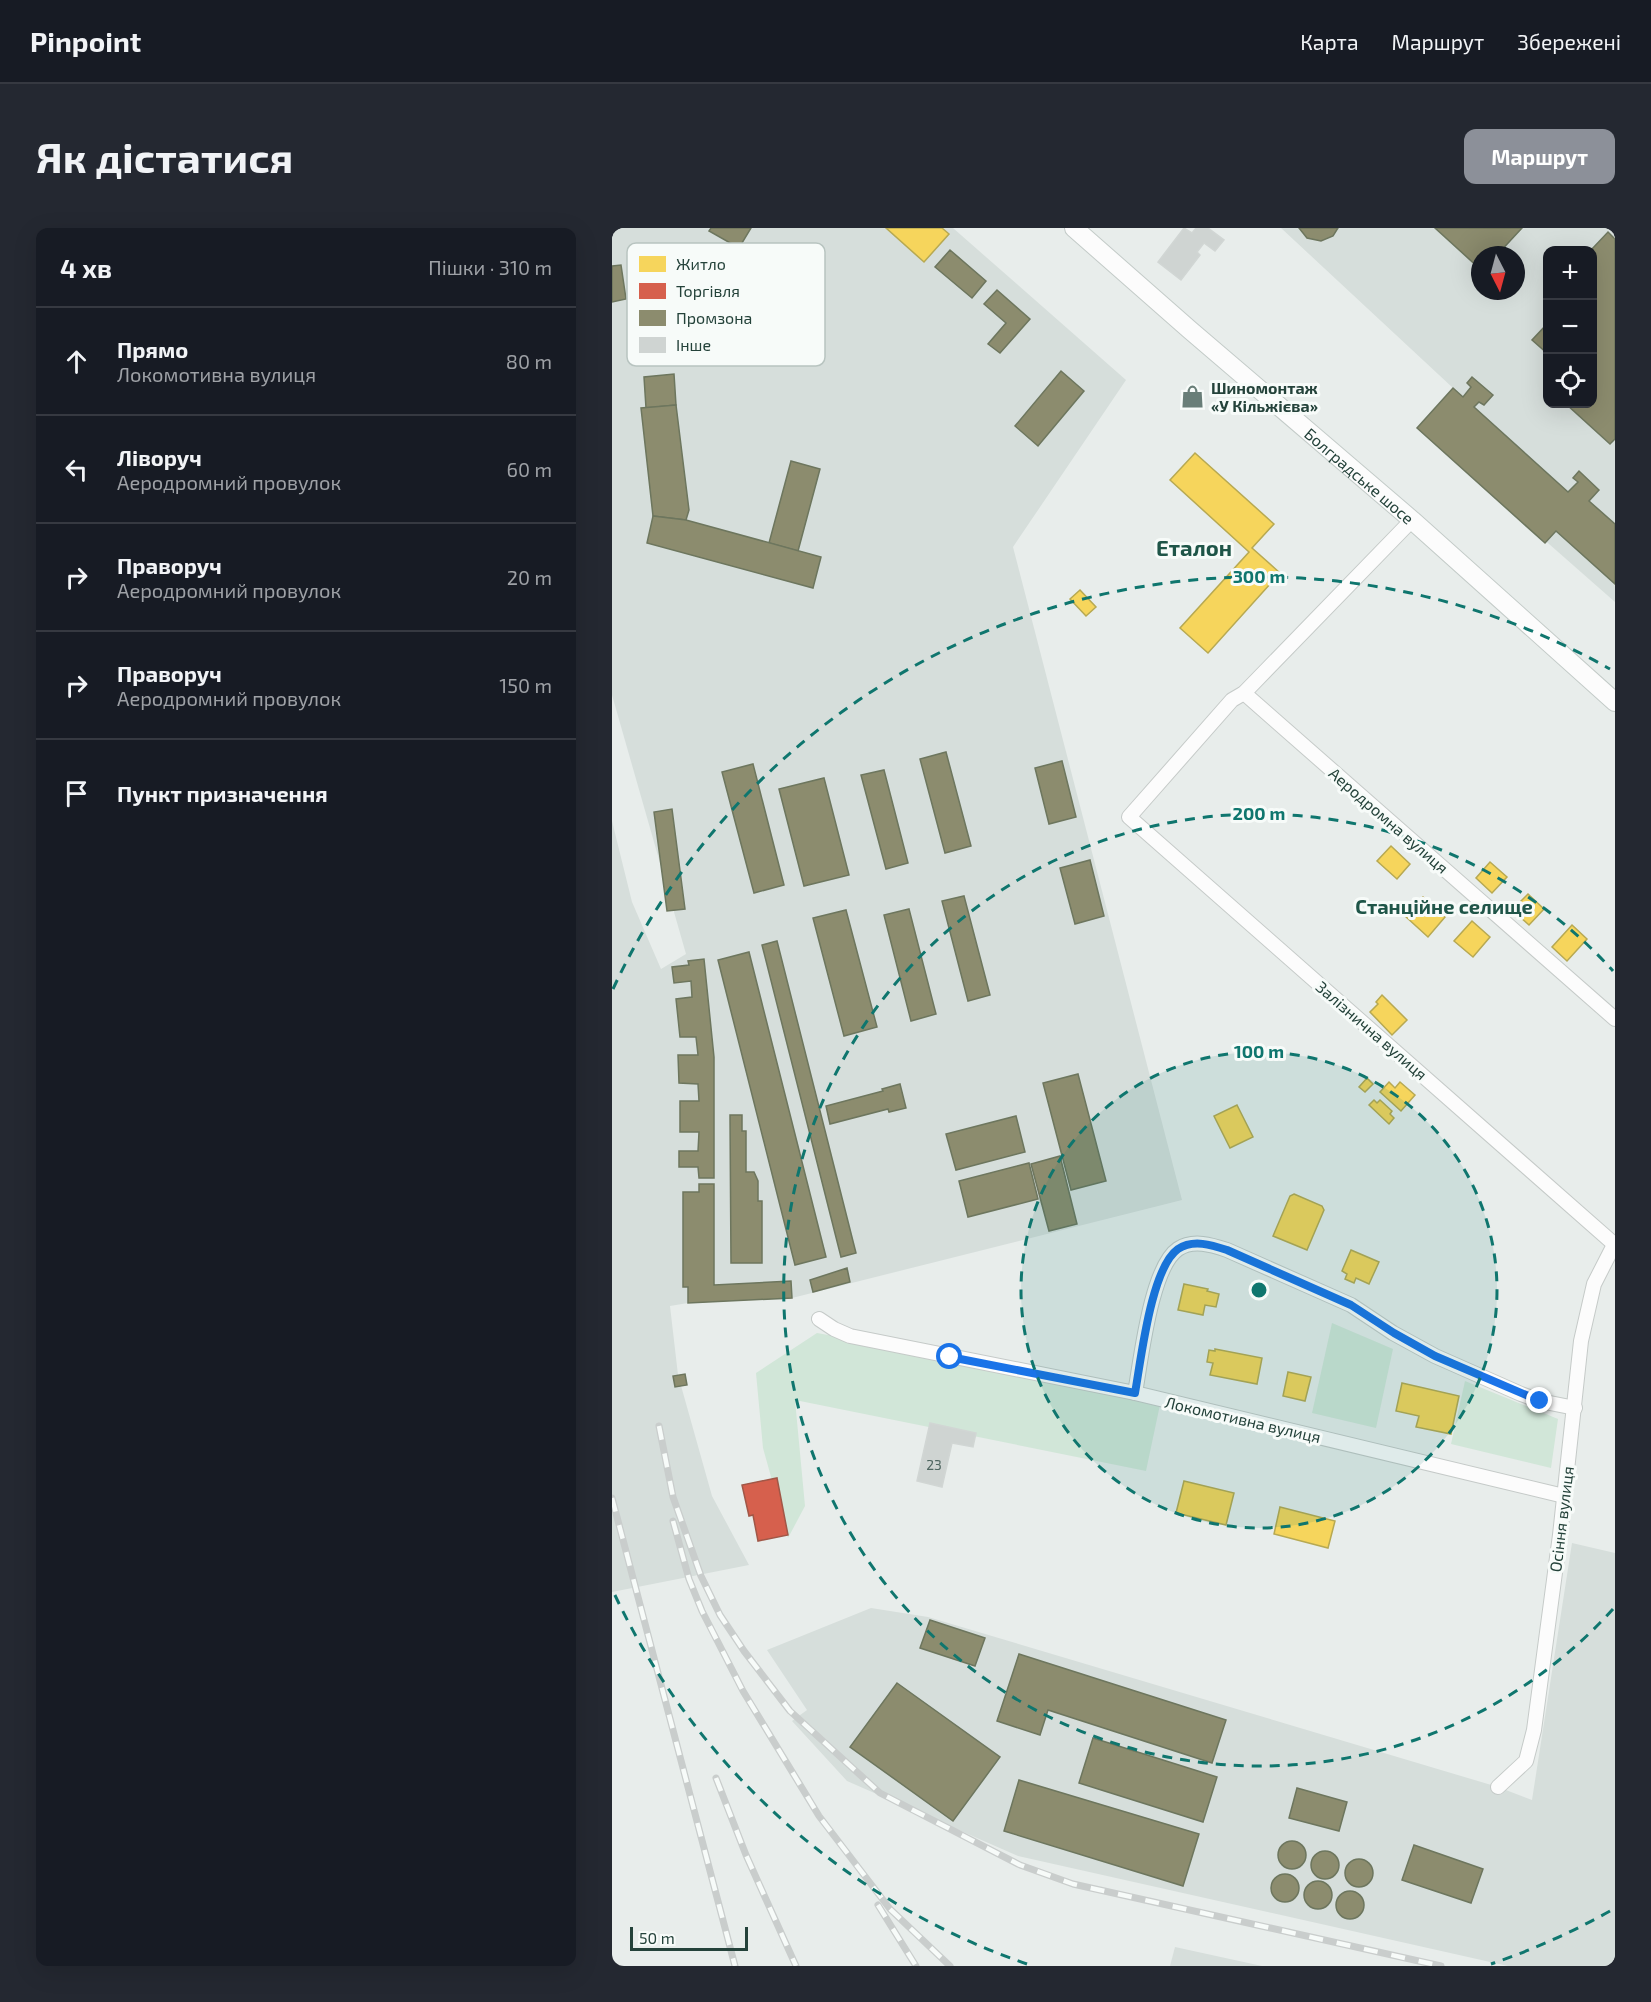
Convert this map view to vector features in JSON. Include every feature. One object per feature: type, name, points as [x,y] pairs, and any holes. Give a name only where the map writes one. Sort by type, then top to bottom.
[{"type":"main road","name":"Болградське шосе","points":[[1074,228],[1412,520],[1615,702]]},
{"type":"street","points":[[1245,693],[1412,520]]},
{"type":"street","name":"Залізнична вулиця","points":[[1245,693],[1232,700],[1129,817],[1615,1243]]},
{"type":"street","name":"Аеродромна вулиця","points":[[1245,693],[1615,1019]]},
{"type":"street","name":"Осіння вулиця","points":[[1498,1787],[1526,1761],[1534,1730],[1584,1322],[1594,1284],[1615,1243]]},
{"type":"street","points":[[1135,1393],[1150,1306],[1167,1262],[1178,1249],[1193,1244],[1209,1244],[1351,1305],[1413,1345],[1521,1394],[1540,1401],[1575,1408]]},
{"type":"street","name":"Локомотивна вулиця","points":[[819,1319],[850,1336],[1135,1393],[1564,1496]]},
{"type":"shaded area","points":[[612,228],[953,228],[1126,380],[1013,547],[1182,1200],[792,1298],[688,1303],[670,1306],[678,1375],[712,1496],[749,1565],[612,1592],[612,821],[632,902],[661,969],[686,954],[612,695]]},
{"type":"shaded area","points":[[1281,228],[1615,228],[1615,602],[1417,428],[1453,388]]},
{"type":"shaded area","points":[[1572,1543],[1615,1553],[1615,1966],[1508,1966],[1018,1856],[847,1781],[792,1721],[807,1710],[767,1650],[871,1608],[928,1617],[1498,1787],[1532,1800]]},
{"type":"shaded area","points":[[1175,1947],[1262,1966],[1170,1966]]},
{"type":"green space","points":[[1332,1323],[1393,1349],[1376,1428],[1312,1413]]},
{"type":"green space","points":[[817,1333],[950,1357],[1161,1400],[1146,1471],[795,1400],[805,1506],[788,1538],[763,1448],[756,1373]]},
{"type":"green space","points":[[1465,1381],[1558,1419],[1551,1468],[1451,1444]]},
{"type":"building: Житло","points":[[886,228],[942,228],[949,234],[924,262]]},
{"type":"building: Житло","points":[[1195,453],[1274,524],[1252,548],[1280,573],[1208,653],[1180,628],[1249,552],[1170,480]]},
{"type":"building: Житло","points":[[1080,590],[1096,607],[1086,616],[1070,599]]},
{"type":"building: Житло","points":[[1391,846],[1410,864],[1397,879],[1377,861]]},
{"type":"building: Житло","points":[[1490,862],[1507,877],[1492,893],[1476,878]]},
{"type":"building: Житло","points":[[1528,894],[1544,909],[1529,925],[1512,910]]},
{"type":"building: Житло","points":[[1423,897],[1445,917],[1428,937],[1405,916]]},
{"type":"building: Житло","points":[[1472,921],[1490,937],[1473,957],[1454,941]]},
{"type":"building: Житло","points":[[1572,925],[1587,939],[1567,961],[1552,947]]},
{"type":"building: Житло","points":[[1382,995],[1407,1020],[1392,1035],[1370,1012],[1378,1004],[1376,1002]]},
{"type":"building: Житло","points":[[1367,1078],[1373,1084],[1365,1092],[1359,1087]]},
{"type":"building: Житло","points":[[1389,1082],[1395,1088],[1400,1082],[1415,1095],[1401,1111],[1380,1092]]},
{"type":"building: Житло","points":[[1374,1100],[1377,1103],[1380,1100],[1392,1111],[1390,1114],[1394,1118],[1389,1124],[1369,1105]]},
{"type":"building: Житло","points":[[1237,1105],[1253,1137],[1230,1148],[1214,1116]]},
{"type":"building: Житло","points":[[1294,1194],[1322,1206],[1324,1210],[1307,1250],[1273,1236],[1290,1196]]},
{"type":"building: Житло","points":[[1351,1250],[1379,1262],[1369,1284],[1356,1278],[1354,1283],[1345,1279],[1347,1274],[1342,1271]]},
{"type":"building: Житло","points":[[1184,1284],[1219,1294],[1216,1307],[1205,1305],[1203,1315],[1178,1310]]},
{"type":"building: Житло","points":[[1215,1349],[1262,1358],[1257,1384],[1210,1375],[1213,1363],[1207,1362],[1209,1350],[1215,1351]]},
{"type":"building: Житло","points":[[1288,1372],[1311,1377],[1305,1401],[1283,1396]]},
{"type":"building: Житло","points":[[1402,1383],[1459,1396],[1451,1434],[1416,1427],[1419,1416],[1396,1411]]},
{"type":"building: Житло","points":[[1184,1481],[1234,1493],[1226,1525],[1176,1513]]},
{"type":"building: Житло","points":[[1280,1507],[1335,1521],[1328,1548],[1274,1534]]},
{"type":"building: Торгівля","points":[[777,1478],[788,1535],[758,1541],[753,1515],[749,1516],[742,1485]]},
{"type":"building: Промзона","points":[[711,228],[751,228],[742,243],[730,243],[709,231]]},
{"type":"building: Промзона","points":[[1299,228],[1338,228],[1333,236],[1321,241],[1307,238]]},
{"type":"building: Промзона","points":[[1435,228],[1522,228],[1505,246],[1471,246],[1471,261]]},
{"type":"building: Промзона","points":[[1608,232],[1615,239],[1615,439],[1610,444],[1570,408],[1597,408],[1597,246],[1595,246]]},
{"type":"building: Промзона","points":[[950,250],[986,281],[972,298],[935,267]]},
{"type":"building: Промзона","points":[[621,265],[626,299],[612,302],[612,266]]},
{"type":"building: Промзона","points":[[997,290],[1030,319],[1000,353],[988,344],[1006,323],[984,304]]},
{"type":"building: Промзона","points":[[1543,328],[1543,350],[1532,340]]},
{"type":"building: Промзона","points":[[1061,371],[1084,391],[1038,446],[1015,426]]},
{"type":"building: Промзона","points":[[674,374],[676,405],[646,408],[644,377]]},
{"type":"building: Промзона","points":[[1472,377],[1493,395],[1484,405],[1479,402],[1474,407],[1568,492],[1578,482],[1573,478],[1579,471],[1599,490],[1589,501],[1615,524],[1615,584],[1556,531],[1545,543],[1417,428],[1453,388],[1463,397],[1471,387],[1467,383]]},
{"type":"building: Промзона","points":[[676,405],[689,510],[686,520],[653,516],[641,408]]},
{"type":"building: Промзона","points":[[791,461],[820,469],[798,551],[769,543]]},
{"type":"building: Промзона","points":[[653,516],[686,520],[821,557],[813,588],[647,543]]},
{"type":"building: Промзона","points":[[946,752],[971,846],[945,853],[920,759]]},
{"type":"building: Промзона","points":[[1062,761],[1076,817],[1049,824],[1035,768]]},
{"type":"building: Промзона","points":[[753,764],[784,885],[754,893],[722,772]]},
{"type":"building: Промзона","points":[[884,770],[908,863],[886,869],[861,775]]},
{"type":"building: Промзона","points":[[824,778],[849,875],[804,886],[779,789]]},
{"type":"building: Промзона","points":[[672,809],[685,909],[667,911],[654,812]]},
{"type":"building: Промзона","points":[[1090,860],[1104,916],[1075,924],[1060,868]]},
{"type":"building: Промзона","points":[[964,896],[990,995],[968,1001],[942,901]]},
{"type":"building: Промзона","points":[[909,909],[936,1014],[911,1021],[884,915]]},
{"type":"building: Промзона","points":[[846,910],[877,1027],[844,1036],[813,918]]},
{"type":"building: Промзона","points":[[777,941],[856,1253],[841,1257],[762,945]]},
{"type":"building: Промзона","points":[[749,952],[826,1257],[795,1265],[718,960]]},
{"type":"building: Промзона","points":[[704,959],[714,1057],[714,1178],[699,1178],[698,1167],[679,1167],[679,1151],[698,1151],[699,1132],[680,1132],[680,1101],[699,1101],[698,1084],[679,1083],[678,1055],[698,1055],[696,1037],[680,1037],[676,999],[692,997],[691,981],[674,983],[672,967],[689,965],[688,961]]},
{"type":"building: Промзона","points":[[1078,1074],[1106,1181],[1071,1190],[1043,1083]]},
{"type":"building: Промзона","points":[[900,1084],[906,1108],[889,1112],[888,1109],[830,1124],[826,1106],[883,1091],[882,1089]]},
{"type":"building: Промзона","points":[[730,1115],[742,1115],[742,1131],[746,1131],[746,1172],[754,1172],[758,1181],[758,1201],[762,1201],[762,1263],[731,1263]]},
{"type":"building: Промзона","points":[[1016,1116],[1025,1152],[956,1170],[946,1134]]},
{"type":"building: Промзона","points":[[1060,1156],[1077,1224],[1049,1231],[1031,1164]]},
{"type":"building: Промзона","points":[[1029,1163],[1038,1199],[968,1217],[959,1181]]},
{"type":"building: Промзона","points":[[699,1184],[714,1184],[714,1285],[791,1281],[792,1298],[688,1303],[688,1287],[683,1287],[683,1192],[699,1192]]},
{"type":"building: Промзона","points":[[847,1268],[850,1282],[813,1292],[810,1280]]},
{"type":"building: Промзона","points":[[685,1374],[687,1385],[675,1387],[673,1376]]},
{"type":"building: Промзона","points":[[930,1620],[985,1638],[975,1666],[920,1648]]},
{"type":"building: Промзона","points":[[1019,1654],[1226,1720],[1212,1763],[1048,1710],[1040,1735],[997,1721]]},
{"type":"building: Промзона","points":[[897,1683],[1000,1757],[953,1821],[850,1747]]},
{"type":"building: Промзона","points":[[1093,1738],[1217,1777],[1203,1822],[1079,1783]]},
{"type":"building: Промзона","points":[[1019,1780],[1199,1834],[1183,1886],[1004,1831]]},
{"type":"building: Промзона","points":[[1297,1788],[1347,1802],[1339,1831],[1289,1818]]},
{"type":"building: Промзона","points":[[1292,1841],[1302,1845],[1306,1855],[1302,1865],[1292,1869],[1282,1865],[1278,1855],[1282,1845]]},
{"type":"building: Промзона","points":[[1414,1845],[1483,1869],[1471,1903],[1402,1880]]},
{"type":"building: Промзона","points":[[1325,1851],[1335,1855],[1339,1865],[1335,1875],[1325,1879],[1315,1875],[1311,1865],[1315,1855]]},
{"type":"building: Промзона","points":[[1359,1859],[1369,1863],[1373,1873],[1369,1883],[1359,1887],[1349,1883],[1345,1873],[1349,1863]]},
{"type":"building: Промзона","points":[[1285,1874],[1295,1878],[1299,1888],[1295,1898],[1285,1902],[1275,1898],[1271,1888],[1275,1878]]},
{"type":"building: Промзона","points":[[1318,1881],[1328,1885],[1332,1895],[1328,1905],[1318,1909],[1308,1905],[1304,1895],[1308,1885]]},
{"type":"building: Промзона","points":[[1350,1891],[1360,1895],[1364,1905],[1360,1915],[1350,1919],[1340,1915],[1336,1905],[1340,1895]]},
{"type":"building: Інше","points":[[1184,228],[1192,233],[1196,228],[1208,228],[1224,240],[1215,251],[1204,243],[1197,252],[1200,255],[1181,280],[1158,262]]},
{"type":"building: Інше","points":[[930,1423],[976,1433],[973,1447],[952,1443],[942,1487],[917,1481]]},
{"type":"railway","points":[[659,1426],[673,1497],[701,1576],[720,1615],[744,1651],[790,1711],[880,1793],[1020,1865],[1073,1884],[1441,1966]]},
{"type":"railway","points":[[612,1498],[735,1966]]},
{"type":"railway","points":[[673,1521],[689,1579],[702,1611],[743,1691],[819,1816],[890,1909],[950,1966]]},
{"type":"railway","points":[[716,1778],[746,1855],[796,1966]]},
{"type":"railway","points":[[878,1905],[916,1966]]},
{"type":"place","name":"Шиномонтаж «У Кільжієва»","points":[[1193,396]]},
{"type":"district","name":"Еталон","points":[[1194,547]]},
{"type":"district","name":"Станційне селище","points":[[1444,906]]},
{"type":"route","points":[[950,1357],[1135,1393],[1150,1306],[1167,1262],[1178,1249],[1193,1244],[1209,1244],[1351,1305],[1413,1345],[1540,1401]]}]
